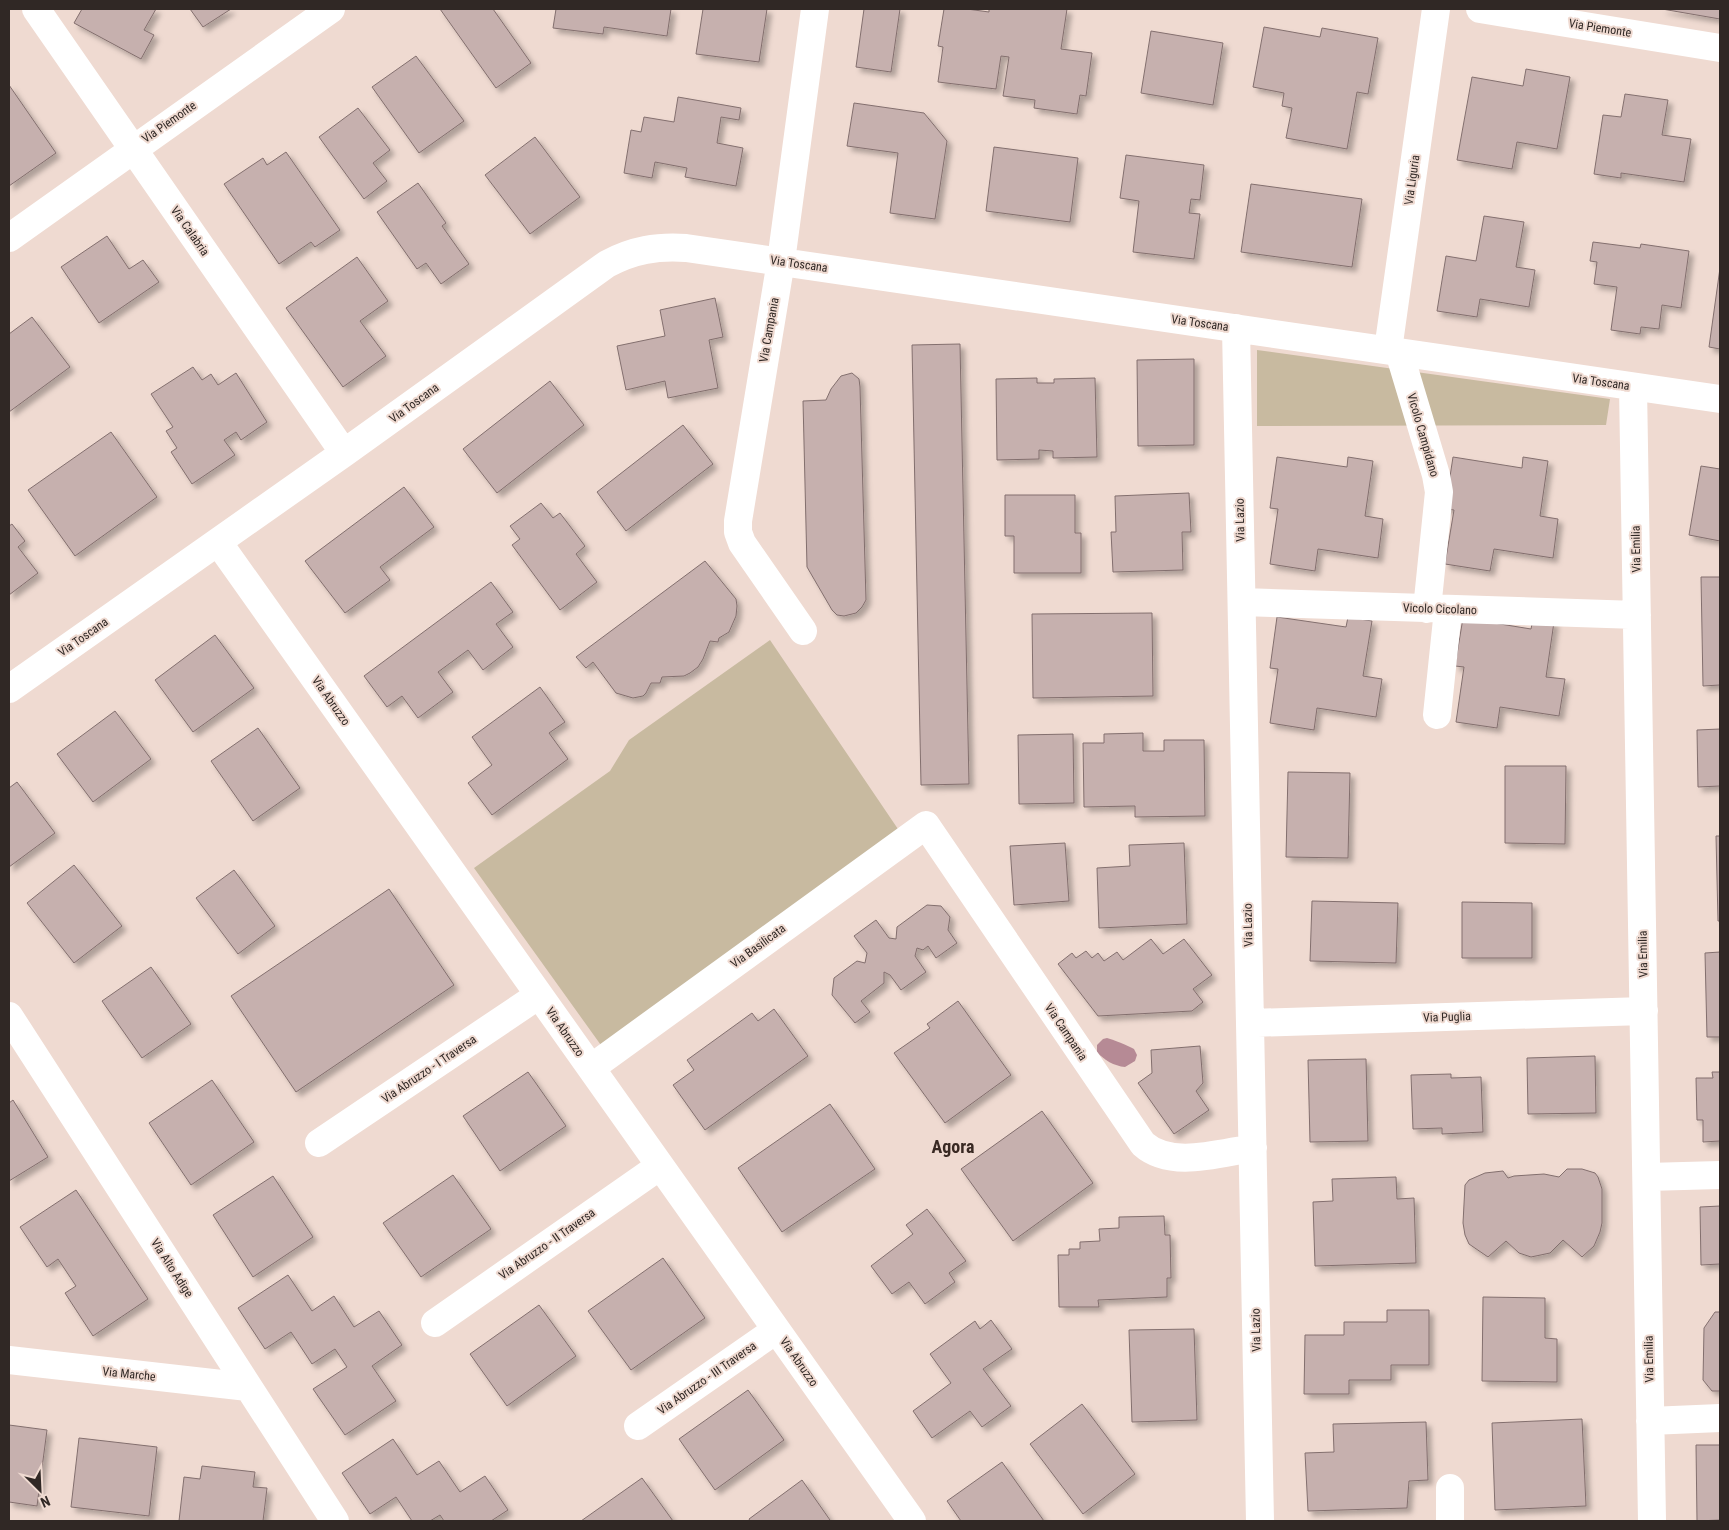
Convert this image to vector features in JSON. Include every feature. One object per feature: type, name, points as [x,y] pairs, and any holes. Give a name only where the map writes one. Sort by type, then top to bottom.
[{"type":"street","name":"Via Calabria","points":[[36,9],[344,453]]},
{"type":"street","name":"Via Piemonte","points":[[9,238],[132,148],[331,9]]},
{"type":"street","name":"Via Campania","points":[[803,632],[742,544],[738,532],[738,510],[781,261],[815,9]]},
{"type":"street","name":"Via Liguria","points":[[1394,351],[1436,9]]},
{"type":"street","name":"Via Piemonte","points":[[1480,9],[1720,48]]},
{"type":"street","name":"Via Toscana","points":[[9,689],[344,453],[607,264],[627,254],[649,248],[675,247],[781,261],[1720,399]]},
{"type":"street","name":"Via Lazio","points":[[1236,328],[1260,1521]]},
{"type":"street","name":"Vicolo Campidano","points":[[1394,351],[1436,475],[1439,492],[1437,714]]},
{"type":"street","name":"Via Emilia","points":[[1634,387],[1652,1521]]},
{"type":"street","name":"Via Abruzzo","points":[[218,542],[912,1521]]},
{"type":"street","name":"Vicolo Cicolano","points":[[1242,602],[1637,614]]},
{"type":"street","name":"Via Campania","points":[[926,825],[1148,1149],[1159,1154],[1180,1158],[1253,1148]]},
{"type":"street","name":"Via Basilicata","points":[[591,1068],[926,825]]},
{"type":"street","name":"Via Abruzzo - I Traversa","points":[[319,1143],[540,995]]},
{"type":"street","name":"Via Puglia","points":[[1250,1023],[1644,1011]]},
{"type":"street","name":"Via Alto Adige","points":[[9,1016],[335,1521]]},
{"type":"street","name":"Via Abruzzo - II Traversa","points":[[435,1323],[660,1166]]},
{"type":"street","points":[[1647,1177],[1720,1175]]},
{"type":"street","name":"Via Abruzzo - III Traversa","points":[[638,1426],[776,1330]]},
{"type":"street","name":"Via Marche","points":[[9,1360],[248,1387]]},
{"type":"street","points":[[1650,1421],[1720,1418]]},
{"type":"street","points":[[1450,1488],[1450,1521]]},
{"type":"shaded area","points":[[1257,350],[1610,399],[1606,425],[1257,426]]},
{"type":"shaded area","points":[[770,640],[900,832],[603,1048],[474,868],[610,771],[629,740]]},
{"type":"shaded area","points":[[1107,1038],[1134,1049],[1137,1055],[1135,1061],[1125,1067],[1113,1064],[1103,1058],[1097,1052],[1097,1045]]},
{"type":"building","points":[[82,9],[156,9],[144,30],[154,35],[141,59],[74,23]]},
{"type":"building","points":[[190,9],[231,9],[203,27]]},
{"type":"building","points":[[440,9],[493,9],[531,63],[496,88]]},
{"type":"building","points":[[556,9],[671,9],[667,36],[604,27],[603,34],[553,28]]},
{"type":"building","points":[[703,9],[767,9],[759,62],[696,54]]},
{"type":"building","points":[[864,9],[900,9],[891,72],[856,67]]},
{"type":"building","points":[[944,9],[967,9],[989,12],[989,9],[1067,9],[1061,49],[1092,53],[1086,96],[1080,95],[1077,114],[1034,108],[1035,100],[1003,96],[1009,57],[1001,56],[996,89],[938,82],[943,47],[938,46]]},
{"type":"building","points":[[1662,9],[1720,9],[1720,19]]},
{"type":"building","points":[[1264,27],[1320,37],[1322,28],[1378,38],[1368,94],[1357,92],[1347,149],[1286,138],[1292,108],[1282,106],[1284,93],[1253,87]]},
{"type":"building","points":[[1151,31],[1223,43],[1213,105],[1141,93]]},
{"type":"building","points":[[416,56],[464,121],[419,153],[372,87]]},
{"type":"building","points":[[1526,69],[1570,77],[1557,149],[1517,142],[1512,169],[1457,160],[1472,77],[1523,86]]},
{"type":"building","points":[[9,85],[56,153],[9,186]]},
{"type":"building","points":[[1625,94],[1668,100],[1662,135],[1691,139],[1684,182],[1621,173],[1621,178],[1594,174],[1603,115],[1621,117]]},
{"type":"building","points":[[678,97],[741,108],[739,120],[721,117],[717,143],[743,148],[736,186],[685,177],[687,168],[655,162],[652,178],[624,173],[631,130],[641,132],[644,117],[674,122]]},
{"type":"building","points":[[854,103],[924,113],[947,141],[935,219],[890,213],[898,153],[847,146]]},
{"type":"building","points":[[358,108],[390,150],[373,163],[387,181],[364,199],[319,137]]},
{"type":"building","points":[[535,137],[580,197],[530,234],[485,175]]},
{"type":"building","points":[[994,147],[1078,158],[1070,222],[986,211]]},
{"type":"building","points":[[286,152],[340,230],[315,247],[311,242],[279,264],[224,184],[263,158],[267,165]]},
{"type":"building","points":[[1126,155],[1204,165],[1200,200],[1191,199],[1189,213],[1200,214],[1194,259],[1133,252],[1139,201],[1120,198]]},
{"type":"building","points":[[418,183],[446,223],[442,226],[469,264],[441,284],[426,263],[417,269],[377,212]]},
{"type":"building","points":[[1251,184],[1362,199],[1352,267],[1241,252]]},
{"type":"building","points":[[1484,216],[1524,222],[1516,267],[1535,270],[1529,307],[1480,299],[1477,317],[1437,311],[1446,256],[1476,261]]},
{"type":"building","points":[[107,236],[129,269],[143,260],[159,282],[99,323],[61,267]]},
{"type":"building","points":[[1593,242],[1640,248],[1641,244],[1689,251],[1681,308],[1662,305],[1659,329],[1641,327],[1640,334],[1611,330],[1617,287],[1594,284],[1597,262],[1590,261]]},
{"type":"building","points":[[357,257],[388,301],[360,321],[386,356],[343,387],[286,308]]},
{"type":"building","points":[[1720,268],[1720,349],[1709,347]]},
{"type":"building","points":[[715,298],[723,337],[709,340],[718,388],[668,398],[665,381],[626,390],[617,346],[665,336],[660,310]]},
{"type":"building","points":[[32,317],[70,367],[9,412],[9,334]]},
{"type":"building","points":[[960,344],[969,784],[921,785],[912,345]]},
{"type":"building","points":[[1194,359],[1194,445],[1138,446],[1137,360]]},
{"type":"building","points":[[193,367],[202,380],[211,374],[218,385],[236,373],[267,422],[241,440],[236,432],[224,440],[235,455],[192,484],[171,452],[177,448],[166,431],[173,427],[151,394]]},
{"type":"building","points":[[852,373],[859,379],[860,387],[866,600],[856,613],[844,616],[837,615],[832,610],[807,567],[803,401],[826,400],[831,389],[841,376]]},
{"type":"building","points":[[1037,378],[1037,383],[1054,383],[1054,379],[1095,378],[1097,457],[1053,458],[1053,451],[1039,450],[1039,459],[997,460],[996,379]]},
{"type":"building","points":[[550,381],[584,425],[497,493],[463,449]]},
{"type":"building","points":[[683,425],[713,464],[626,531],[597,492]]},
{"type":"building","points":[[111,432],[157,497],[75,556],[28,490]]},
{"type":"building","points":[[1277,457],[1347,467],[1348,457],[1373,461],[1365,516],[1383,519],[1378,558],[1318,549],[1315,571],[1270,564],[1278,509],[1270,508]]},
{"type":"building","points":[[1453,457],[1522,468],[1523,457],[1548,461],[1540,516],[1558,519],[1553,558],[1494,549],[1490,571],[1445,564],[1454,510],[1445,509]]},
{"type":"building","points":[[1701,466],[1720,469],[1720,541],[1689,535]]},
{"type":"building","points":[[404,487],[434,527],[380,567],[390,580],[345,613],[305,561]]},
{"type":"building","points":[[1189,493],[1191,532],[1182,532],[1183,570],[1113,572],[1111,532],[1116,532],[1115,496]]},
{"type":"building","points":[[1005,495],[1075,495],[1075,533],[1081,533],[1081,573],[1014,573],[1014,536],[1005,536]]},
{"type":"building","points":[[541,503],[553,518],[560,513],[585,546],[576,554],[597,582],[560,610],[512,545],[520,539],[510,526]]},
{"type":"building","points":[[12,524],[25,541],[18,547],[38,573],[9,595],[9,526]]},
{"type":"building","points":[[705,561],[736,599],[736,616],[729,632],[719,638],[718,642],[710,641],[698,667],[690,673],[684,676],[662,677],[660,683],[651,683],[643,696],[633,698],[616,693],[593,662],[586,668],[576,657]]},
{"type":"building","points":[[1701,577],[1720,577],[1720,685],[1703,686]]},
{"type":"building","points":[[491,582],[513,612],[496,624],[513,647],[483,670],[468,650],[438,672],[453,692],[418,718],[402,696],[387,707],[364,676]]},
{"type":"building","points":[[1152,613],[1153,696],[1033,698],[1032,614]]},
{"type":"building","points":[[1277,617],[1346,627],[1348,617],[1372,621],[1363,676],[1382,679],[1376,717],[1317,708],[1314,730],[1270,723],[1278,669],[1270,668]]},
{"type":"building","points":[[1463,618],[1531,629],[1533,619],[1554,622],[1546,677],[1565,679],[1559,716],[1500,707],[1497,728],[1456,722],[1464,667],[1455,666]]},
{"type":"building","points":[[215,635],[254,688],[193,732],[155,680]]},
{"type":"building","points":[[540,687],[565,722],[549,733],[568,759],[492,815],[468,783],[492,765],[472,737]]},
{"type":"building","points":[[115,711],[151,759],[93,802],[57,754]]},
{"type":"building","points":[[258,728],[300,788],[253,821],[211,761]]},
{"type":"building","points":[[1720,729],[1720,786],[1698,787],[1697,730]]},
{"type":"building","points":[[1143,733],[1143,751],[1164,751],[1164,740],[1204,740],[1205,816],[1135,817],[1135,806],[1084,807],[1083,743],[1104,743],[1104,734]]},
{"type":"building","points":[[1073,734],[1074,803],[1019,804],[1018,735]]},
{"type":"building","points":[[1505,766],[1566,766],[1565,844],[1505,843]]},
{"type":"building","points":[[1288,772],[1350,773],[1348,858],[1286,857]]},
{"type":"building","points":[[17,782],[55,833],[9,867],[9,788]]},
{"type":"building","points":[[1716,836],[1720,836],[1720,921],[1718,921]]},
{"type":"building","points":[[1065,843],[1069,901],[1014,905],[1010,846]]},
{"type":"building","points":[[1184,843],[1187,924],[1099,928],[1097,868],[1130,866],[1129,845]]},
{"type":"building","points":[[74,865],[122,926],[74,963],[27,903]]},
{"type":"building","points":[[234,870],[275,926],[238,954],[196,898]]},
{"type":"building","points":[[389,889],[454,985],[296,1092],[231,996]]},
{"type":"building","points":[[1312,901],[1398,903],[1396,963],[1310,961]]},
{"type":"building","points":[[1462,902],[1532,903],[1532,958],[1462,958]]},
{"type":"building","points":[[927,905],[941,906],[950,917],[948,930],[957,943],[936,958],[928,946],[923,950],[917,948],[915,956],[926,972],[901,990],[890,975],[884,972],[884,983],[861,1001],[870,1012],[855,1023],[832,995],[834,978],[857,961],[865,963],[867,953],[854,936],[876,920],[889,938],[896,939],[897,927]]},
{"type":"building","points":[[1151,939],[1163,954],[1184,939],[1212,975],[1193,989],[1203,1002],[1192,1011],[1098,1016],[1058,964],[1072,953],[1076,958],[1086,951],[1092,958],[1098,953],[1104,961],[1117,952],[1123,960]]},
{"type":"building","points":[[1720,952],[1720,1037],[1707,1037],[1705,953]]},
{"type":"building","points":[[151,967],[191,1024],[142,1058],[102,1001]]},
{"type":"building","points":[[958,1001],[1011,1075],[945,1123],[894,1053],[930,1028],[927,1024]]},
{"type":"building","points":[[774,1009],[808,1056],[705,1130],[673,1085],[694,1070],[687,1060],[752,1013],[758,1021]]},
{"type":"building","points":[[1200,1046],[1203,1083],[1196,1091],[1209,1110],[1174,1134],[1138,1083],[1152,1073],[1151,1050]]},
{"type":"building","points":[[1595,1056],[1596,1113],[1528,1114],[1527,1058]]},
{"type":"building","points":[[1366,1059],[1368,1141],[1310,1142],[1308,1060]]},
{"type":"building","points":[[528,1072],[566,1126],[500,1171],[463,1116]]},
{"type":"building","points":[[1712,1072],[1720,1072],[1720,1141],[1703,1142],[1703,1120],[1697,1120],[1696,1078],[1713,1078]]},
{"type":"building","points":[[1451,1074],[1451,1078],[1481,1077],[1483,1132],[1442,1134],[1442,1128],[1413,1129],[1411,1075]]},
{"type":"building","points":[[212,1080],[254,1142],[191,1185],[149,1123]]},
{"type":"building","points":[[13,1100],[48,1157],[9,1181],[9,1103]]},
{"type":"building","points":[[830,1104],[875,1169],[782,1232],[738,1168]]},
{"type":"building","points":[[1042,1111],[1093,1183],[1013,1241],[961,1169]]},
{"type":"building","points":[[1567,1169],[1582,1169],[1595,1173],[1602,1189],[1602,1223],[1600,1232],[1594,1246],[1582,1257],[1563,1240],[1550,1253],[1531,1257],[1519,1253],[1506,1241],[1488,1257],[1469,1244],[1463,1223],[1465,1185],[1469,1180],[1485,1173],[1503,1171],[1508,1178],[1544,1174],[1559,1177]]},
{"type":"building","points":[[453,1175],[491,1229],[421,1277],[383,1223]]},
{"type":"building","points":[[273,1176],[313,1237],[253,1277],[213,1215]]},
{"type":"building","points":[[1396,1177],[1397,1199],[1414,1198],[1416,1263],[1315,1266],[1313,1202],[1333,1201],[1332,1179]]},
{"type":"building","points":[[76,1190],[148,1299],[93,1336],[65,1293],[76,1286],[58,1259],[47,1267],[20,1227]]},
{"type":"building","points":[[1720,1206],[1720,1264],[1701,1265],[1700,1207]]},
{"type":"building","points":[[927,1209],[966,1261],[949,1273],[955,1282],[925,1304],[909,1282],[892,1294],[871,1266],[913,1234],[906,1225]]},
{"type":"building","points":[[1164,1216],[1165,1235],[1170,1235],[1171,1278],[1167,1278],[1167,1297],[1098,1300],[1099,1307],[1059,1307],[1058,1255],[1069,1255],[1069,1249],[1080,1249],[1080,1242],[1100,1241],[1099,1229],[1119,1228],[1119,1217]]},
{"type":"building","points":[[663,1258],[705,1318],[631,1370],[588,1311]]},
{"type":"building","points":[[288,1275],[312,1311],[334,1296],[354,1327],[379,1311],[402,1345],[372,1366],[396,1401],[345,1435],[313,1389],[347,1367],[335,1349],[312,1364],[291,1332],[265,1349],[238,1308]]},
{"type":"building","points":[[1483,1297],[1545,1298],[1545,1338],[1557,1339],[1557,1382],[1482,1381]]},
{"type":"building","points":[[539,1305],[576,1356],[507,1406],[470,1354]]},
{"type":"building","points":[[1387,1310],[1429,1310],[1429,1365],[1391,1365],[1391,1380],[1349,1380],[1349,1394],[1304,1394],[1305,1335],[1344,1335],[1344,1322],[1387,1322]]},
{"type":"building","points":[[1715,1312],[1720,1312],[1720,1391],[1712,1391],[1703,1380],[1704,1328]]},
{"type":"building","points":[[991,1320],[1012,1349],[983,1369],[1011,1406],[982,1427],[970,1411],[932,1438],[913,1411],[951,1383],[930,1354],[975,1321],[980,1329]]},
{"type":"building","points":[[1194,1329],[1197,1420],[1132,1422],[1129,1330]]},
{"type":"building","points":[[748,1390],[784,1440],[715,1490],[679,1439]]},
{"type":"building","points":[[1082,1404],[1135,1474],[1083,1514],[1030,1444]]},
{"type":"building","points":[[1582,1419],[1586,1506],[1495,1510],[1492,1423]]},
{"type":"building","points":[[1426,1422],[1428,1480],[1409,1481],[1407,1508],[1308,1511],[1305,1453],[1334,1452],[1333,1424]]},
{"type":"building","points":[[9,1425],[47,1430],[37,1506],[9,1502]]},
{"type":"building","points":[[79,1438],[157,1447],[149,1516],[71,1507]]},
{"type":"building","points":[[393,1439],[417,1475],[439,1461],[460,1492],[485,1476],[508,1510],[491,1521],[444,1521],[440,1515],[430,1521],[412,1521],[396,1497],[370,1514],[342,1473]]},
{"type":"building","points":[[1696,1445],[1720,1445],[1720,1520],[1697,1521]]},
{"type":"building","points":[[1002,1462],[1044,1521],[961,1521],[947,1501]]},
{"type":"building","points":[[202,1466],[255,1472],[253,1487],[267,1488],[263,1521],[179,1521],[184,1477],[200,1479]]},
{"type":"building","points":[[642,1478],[673,1521],[581,1521]]},
{"type":"building","points":[[802,1480],[830,1520],[750,1521],[749,1519]]},
{"type":"district","name":"Agora","points":[[953,1147]]}]
